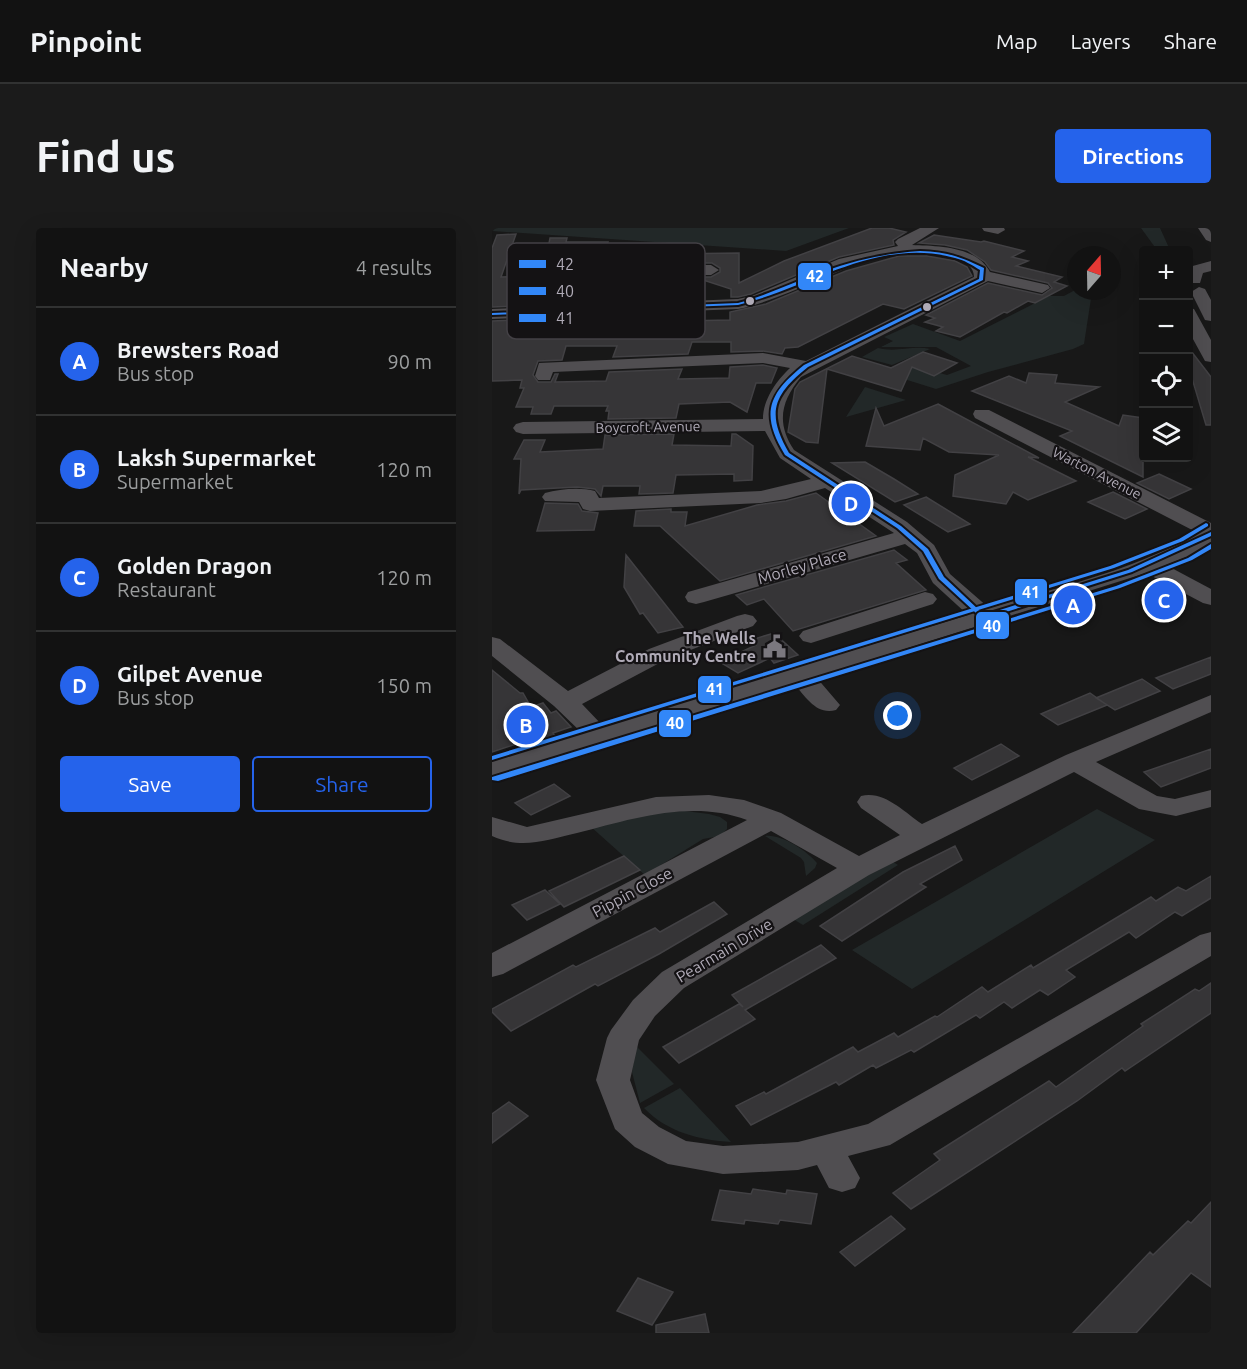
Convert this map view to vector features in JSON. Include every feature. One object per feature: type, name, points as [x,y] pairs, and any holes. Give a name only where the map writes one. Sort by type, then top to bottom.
[{"type":"street","points":[[907,248],[903,242],[932,228]]},
{"type":"street","points":[[1205,228],[1211,237]]},
{"type":"street","points":[[705,306],[757,300],[873,252],[907,248],[958,255],[982,269],[981,280],[973,286],[795,373],[778,392],[773,404],[772,425],[778,441],[787,454],[909,536],[926,550],[941,578],[978,612],[987,616]]},
{"type":"street","points":[[1210,313],[1196,286],[1195,270],[1211,267]]},
{"type":"street","points":[[705,270],[711,270]]},
{"type":"street","points":[[983,275],[1042,288]]},
{"type":"street","points":[[492,314],[507,313]]},
{"type":"street","points":[[1193,323],[1211,357]]},
{"type":"street","points":[[544,376],[545,367],[602,364],[763,358],[806,366]]},
{"type":"street","name":"Warton Avenue","points":[[982,414],[1206,538]]},
{"type":"street","name":"Boycroft Avenue","points":[[524,428],[772,425]]},
{"type":"street","points":[[552,497],[588,495],[590,505],[614,514],[786,493],[826,481]]},
{"type":"street","name":"Morley Place","points":[[698,599],[909,536]]},
{"type":"street","points":[[492,769],[906,642],[1149,564],[1206,538]]},
{"type":"street","points":[[1149,564],[1208,599]]},
{"type":"street","points":[[811,636],[925,599]]},
{"type":"street","points":[[879,615],[906,642]]},
{"type":"street","points":[[565,703],[619,677],[658,654],[745,621]]},
{"type":"street","points":[[492,644],[565,703],[592,728],[598,737]]},
{"type":"street","points":[[800,675],[827,705]]},
{"type":"street","name":"Pearmain Drive","points":[[1211,703],[1075,761],[920,836],[859,868],[673,980],[644,1008],[623,1038],[613,1080],[627,1120],[647,1137],[680,1154],[723,1160],[798,1155],[834,1163],[878,1135],[1211,942]]},
{"type":"street","points":[[1075,761],[1149,803],[1176,808],[1211,798]]},
{"type":"street","points":[[871,802],[920,836]]},
{"type":"street","points":[[492,826],[511,834],[539,834],[621,811],[656,805],[709,803],[744,809],[771,819],[859,868]]},
{"type":"street","name":"Pippin Close","points":[[492,966],[519,947],[771,819]]},
{"type":"shaded area","points":[[492,228],[849,228],[786,251],[705,245],[705,243],[668,243],[492,231]]},
{"type":"shaded area","points":[[1141,228],[1160,228],[1168,246],[1154,246]]},
{"type":"shaded area","points":[[1067,294],[1067,300],[1091,300],[1084,344],[1073,349],[936,389],[885,373],[907,364],[947,375],[971,366],[936,347],[881,347],[893,341],[884,337],[913,324],[960,341],[1049,296]]},
{"type":"shaded area","points":[[878,348],[930,349],[892,365],[862,357]]},
{"type":"shaded area","points":[[865,387],[906,400],[846,417]]},
{"type":"shaded area","points":[[1097,809],[1155,840],[912,989],[852,950]]},
{"type":"shaded area","points":[[685,811],[720,817],[727,822],[727,829],[720,836],[703,839],[661,865],[659,871],[647,877],[590,826],[642,813]]},
{"type":"shaded area","points":[[765,836],[786,840],[801,849],[817,863],[815,868],[806,876],[804,862],[801,858]]},
{"type":"shaded area","points":[[888,859],[898,865],[803,925],[793,919]]},
{"type":"shaded area","points":[[636,1046],[674,1084],[640,1103],[632,1072]]},
{"type":"shaded area","points":[[680,1088],[731,1142],[695,1137],[673,1129],[644,1108]]},
{"type":"building","points":[[872,228],[889,228],[906,232],[893,240],[894,245],[839,257],[751,294],[731,297],[731,289],[705,281],[705,277],[711,277],[720,272],[720,268],[712,263],[705,263],[705,253],[739,253],[739,283],[784,261]]},
{"type":"building","points":[[516,234],[513,243],[507,243],[507,260],[501,277],[507,277],[507,306],[492,307],[492,248],[497,235]]},
{"type":"building","points":[[934,235],[984,241],[1024,251],[1012,257],[1028,261],[1016,266],[1062,277],[1054,282],[1067,286],[1035,303],[1028,301],[1007,313],[1004,312],[960,337],[936,331],[943,327],[925,322],[935,318],[926,315],[988,283],[1042,295],[1052,288],[1048,283],[991,270],[985,262],[967,250],[919,243]]},
{"type":"building","points":[[550,238],[567,238],[566,242],[608,242],[608,243],[549,243]]},
{"type":"building","points":[[899,256],[927,256],[955,261],[967,267],[972,276],[904,309],[883,304],[798,347],[785,348],[782,354],[763,351],[731,352],[731,342],[692,342],[688,354],[613,357],[617,346],[566,346],[562,360],[538,361],[533,375],[538,382],[551,382],[555,374],[558,374],[555,382],[606,381],[609,372],[682,369],[678,379],[729,378],[730,367],[763,365],[777,368],[771,383],[756,383],[747,412],[730,402],[679,404],[676,418],[608,419],[609,411],[606,411],[608,406],[554,406],[551,414],[531,414],[533,407],[516,407],[524,388],[520,388],[522,380],[492,381],[492,321],[507,320],[507,339],[705,339],[705,320],[730,320],[730,312],[766,304],[846,271]]},
{"type":"building","points":[[923,352],[957,363],[934,376],[912,367],[901,391],[827,369],[818,443],[806,442],[788,432],[795,389],[800,382],[852,356],[891,368]]},
{"type":"building","points":[[1193,354],[1211,377],[1211,425],[1206,425],[1193,382]]},
{"type":"building","points":[[1029,373],[1057,375],[1055,383],[1099,387],[1065,402],[1119,426],[1123,415],[1139,417],[1139,462],[1143,462],[1143,477],[1060,436],[1072,431],[972,391],[1009,376],[1026,383]]},
{"type":"building","points":[[938,404],[1039,458],[1028,457],[1076,481],[1028,500],[1013,492],[1006,504],[953,496],[955,475],[999,455],[949,452],[923,438],[920,450],[866,446],[876,408],[884,426]]},
{"type":"building","points":[[674,434],[672,445],[731,446],[732,434],[736,434],[753,446],[752,480],[734,481],[734,474],[676,475],[673,493],[639,494],[640,486],[603,486],[601,496],[595,489],[577,487],[521,490],[519,494],[521,459],[514,459],[524,440],[545,440],[540,452],[603,449],[605,435]]},
{"type":"building","points":[[865,462],[918,494],[895,502],[832,463]]},
{"type":"building","points":[[1159,474],[1191,489],[1169,499],[1137,483]]},
{"type":"building","points":[[1113,492],[1147,509],[1125,519],[1088,502]]},
{"type":"building","points":[[816,493],[876,536],[720,581],[660,526],[634,526],[636,511],[671,509],[671,512],[687,512],[685,526],[757,505],[786,501]]},
{"type":"building","points":[[926,497],[970,524],[948,532],[904,505]]},
{"type":"building","points":[[545,503],[578,504],[582,511],[598,513],[594,530],[537,531]]},
{"type":"building","points":[[894,550],[907,560],[896,563],[926,590],[793,631],[764,599],[747,605],[736,595]]},
{"type":"building","points":[[626,555],[683,627],[658,633],[643,613],[640,614],[624,587]]},
{"type":"building","points":[[774,633],[798,655],[774,663],[770,658],[738,673],[720,662],[756,645],[751,640]]},
{"type":"building","points":[[1211,657],[1211,674],[1173,689],[1156,678]]},
{"type":"building","points":[[492,670],[523,693],[531,707],[543,703],[551,713],[556,711],[571,727],[553,733],[555,736],[521,747],[519,743],[492,752]]},
{"type":"building","points":[[1142,679],[1160,691],[1115,710],[1096,698]]},
{"type":"building","points":[[1090,693],[1107,705],[1058,725],[1041,714]]},
{"type":"building","points":[[1001,744],[1019,756],[972,780],[954,768]]},
{"type":"building","points":[[1211,749],[1211,768],[1161,787],[1144,772]]},
{"type":"building","points":[[554,784],[570,796],[531,815],[515,803]]},
{"type":"building","points":[[955,846],[962,860],[920,884],[926,887],[842,941],[820,926],[903,872]]},
{"type":"building","points":[[624,856],[640,870],[564,907],[549,891]]},
{"type":"building","points":[[1211,876],[1211,898],[1182,916],[1175,912],[1136,938],[1129,932],[1066,970],[1075,977],[1048,995],[1040,990],[1012,1008],[1004,1002],[980,1018],[976,1015],[914,1052],[911,1050],[876,1068],[873,1065],[839,1085],[836,1082],[751,1125],[736,1106],[764,1092],[766,1094],[853,1047],[858,1052],[894,1033],[898,1037],[935,1016],[937,1017],[982,987],[988,992],[1031,965],[1033,968],[1151,897],[1156,901],[1178,887],[1186,891]]},
{"type":"building","points":[[545,890],[560,904],[527,920],[512,905]]},
{"type":"building","points":[[714,902],[727,914],[659,954],[598,986],[595,984],[511,1031],[492,1012],[492,1009],[573,965],[576,967],[655,928],[660,932]]},
{"type":"building","points":[[821,945],[836,958],[745,1010],[755,1019],[679,1063],[663,1047],[739,1004],[743,1007],[732,995]]},
{"type":"building","points":[[1211,983],[1211,1013],[1125,1071],[1122,1068],[1077,1101],[911,1209],[893,1193],[940,1160],[934,1154],[1049,1081],[1056,1087],[1143,1026],[1141,1024],[1195,989],[1199,991]]},
{"type":"building","points":[[509,1102],[528,1116],[492,1143],[492,1114]]},
{"type":"building","points":[[753,1189],[786,1194],[787,1190],[817,1194],[811,1224],[780,1220],[778,1224],[745,1220],[744,1224],[712,1220],[720,1190],[751,1194]]},
{"type":"building","points":[[1211,1202],[1211,1287],[1191,1273],[1136,1333],[1073,1333],[1150,1252],[1153,1255],[1188,1221],[1191,1223]]},
{"type":"building","points":[[891,1216],[905,1229],[855,1266],[840,1252]]},
{"type":"building","points":[[638,1278],[673,1292],[652,1325],[617,1311]]},
{"type":"building","points":[[705,1314],[709,1333],[656,1333],[656,1325]]},
{"type":"transit line","name":"42","points":[[705,305],[747,302],[843,266],[900,253],[939,253],[957,257],[982,269],[981,280],[806,366],[785,385],[778,395],[773,416],[774,428],[787,454],[899,527],[926,550],[941,578],[978,612],[987,616],[1130,571],[1211,534]]},
{"type":"transit line","name":"42","points":[[492,314],[507,313]]},
{"type":"transit line","name":"41","points":[[492,758],[1112,567],[1181,540],[1206,525]]},
{"type":"transit line","name":"40","points":[[495,779],[1118,587],[1190,559],[1211,546]]},
{"type":"place","name":"Gilpet Avenue","points":[[851,503]]},
{"type":"place","name":"Golden Dragon","points":[[1164,600]]},
{"type":"place","name":"Brewsters Road","points":[[1073,605]]},
{"type":"place","name":"The Wells Community Centre","points":[[774,647]]},
{"type":"place","name":"Laksh Supermarket","points":[[526,725]]}]
